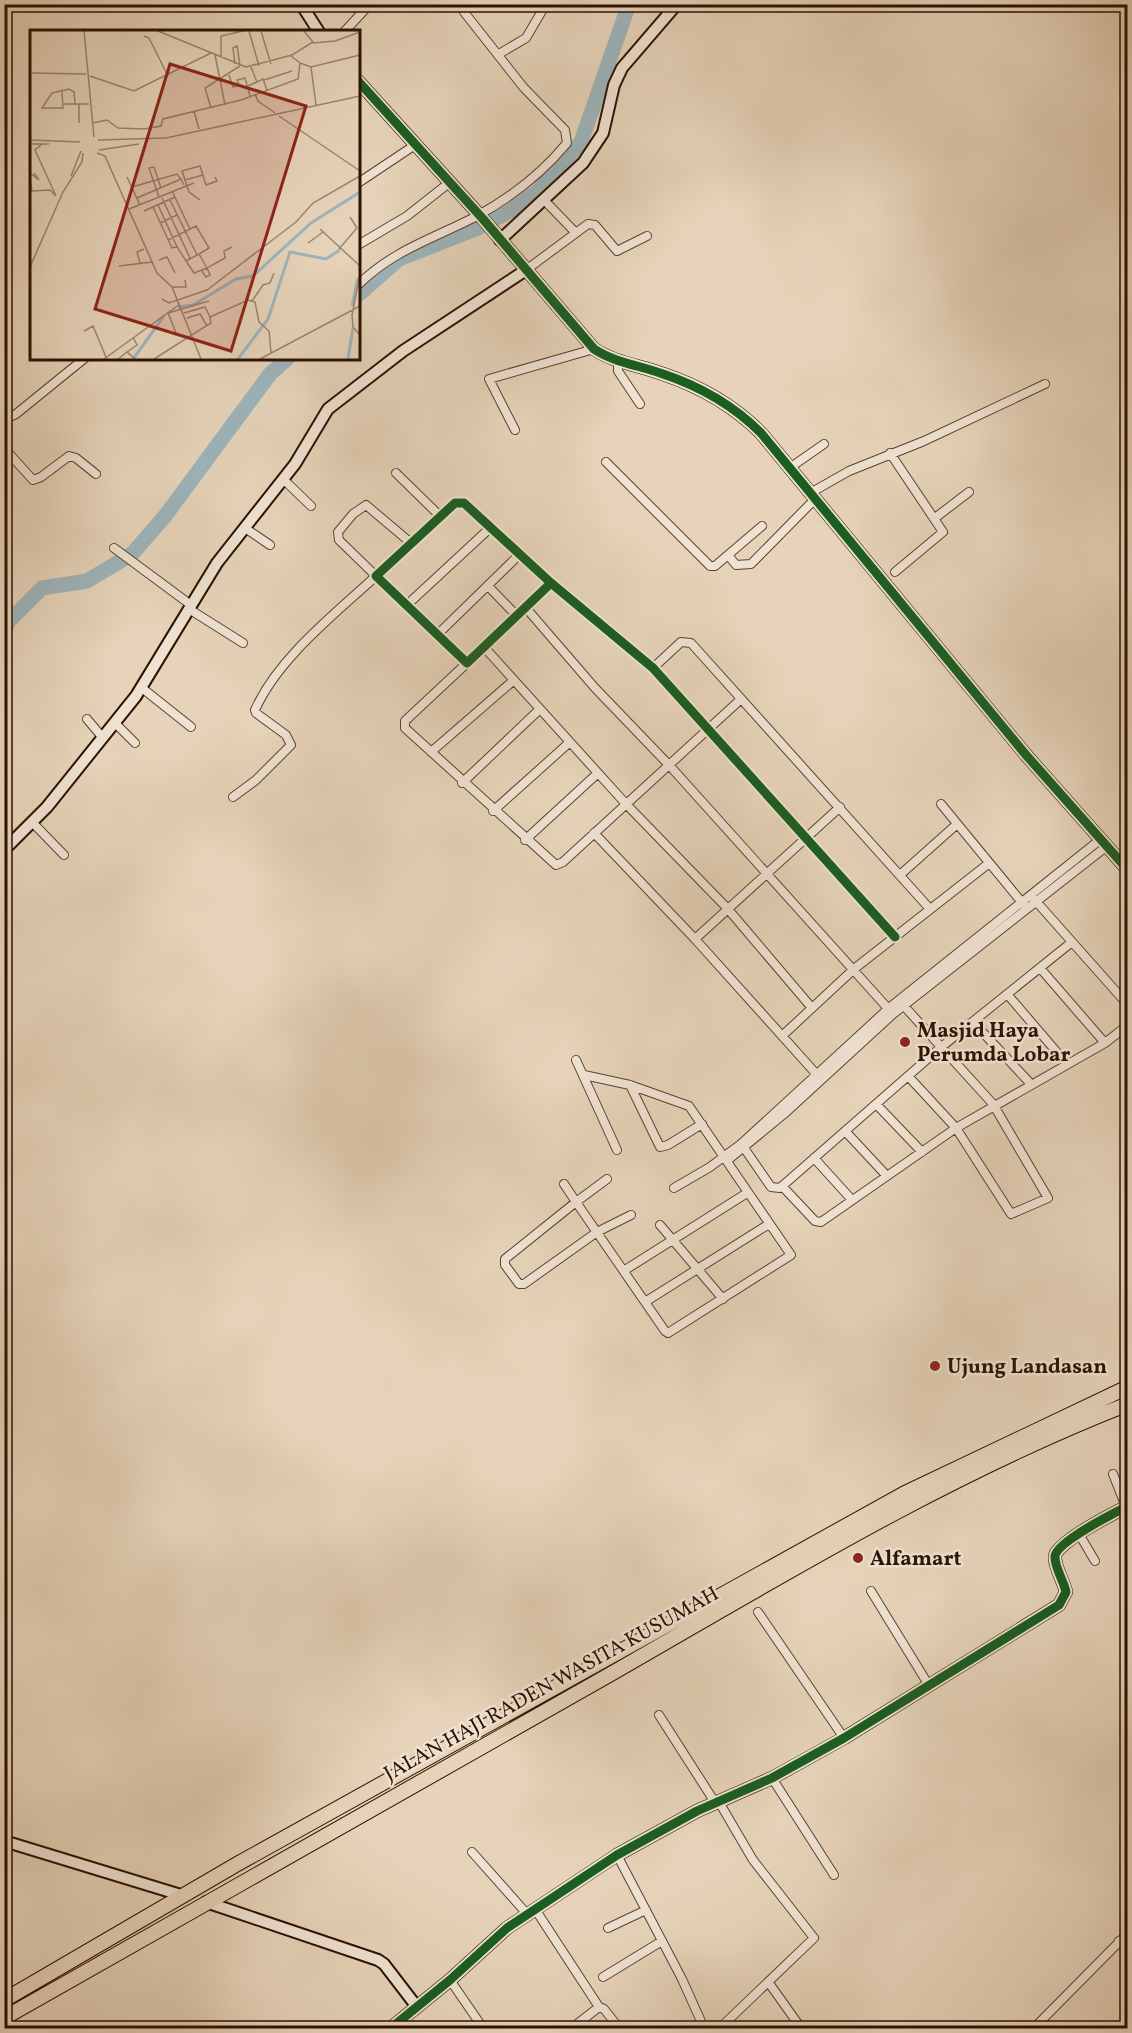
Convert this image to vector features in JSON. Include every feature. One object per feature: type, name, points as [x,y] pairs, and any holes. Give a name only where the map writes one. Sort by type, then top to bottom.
[{"type":"highway","name":"JALAN HAJI RADEN WASITA KUSUMAH","points":[[4,2000],[239,1863],[904,1492],[1128,1387]]},
{"type":"highway","name":"JALAN HAJI RADEN WASITA KUSUMAH","points":[[4,2018],[248,1877],[912,1505],[1044,1439],[1128,1404]]},
{"type":"highway","points":[[904,1492],[912,1505]]},
{"type":"highway","points":[[239,1863],[248,1877]]},
{"type":"street","points":[[301,4],[318,30]]},
{"type":"street","points":[[346,30],[370,4]]},
{"type":"street","points":[[499,54],[526,38],[546,4]]},
{"type":"street","points":[[498,237],[545,201],[569,179],[597,143],[606,125],[614,85],[622,68],[677,4]]},
{"type":"street","points":[[360,283],[394,256],[482,217],[545,166],[568,139],[565,130],[524,88],[464,12]]},
{"type":"street","points":[[360,83],[482,217],[594,349],[618,361],[665,374],[731,408],[761,433],[1026,755],[1128,870]]},
{"type":"street","points":[[360,182],[415,145]]},
{"type":"street","points":[[360,244],[407,216],[449,183]]},
{"type":"street","points":[[545,201],[575,232]]},
{"type":"street","points":[[4,850],[35,824],[115,723],[146,690],[221,557],[248,530],[287,482],[322,416],[337,400],[403,351],[529,273],[575,232],[588,224],[594,225],[617,251],[648,236]]},
{"type":"street","points":[[515,430],[488,380],[508,371],[582,354],[594,349]]},
{"type":"street","points":[[4,420],[16,414],[83,360]]},
{"type":"street","points":[[618,361],[618,371],[640,404]]},
{"type":"street","points":[[728,555],[736,565],[751,564],[814,495],[849,471],[924,441],[1045,384]]},
{"type":"street","points":[[791,467],[824,444]]},
{"type":"street","points":[[4,448],[33,480],[41,477],[62,460],[72,456],[96,474]]},
{"type":"street","points":[[890,453],[943,530],[942,536],[895,572]]},
{"type":"street","points":[[606,462],[710,566],[715,566],[762,526]]},
{"type":"street","points":[[396,473],[440,516]]},
{"type":"street","points":[[287,482],[311,506]]},
{"type":"street","points":[[935,518],[969,492]]},
{"type":"street","points":[[233,797],[256,780],[291,745],[286,735],[255,710],[263,693],[286,663],[455,502],[462,502],[551,583],[653,668],[895,937]]},
{"type":"street","points":[[411,543],[368,506],[361,506],[338,536],[376,576],[408,604],[467,663]]},
{"type":"street","points":[[408,604],[490,528]]},
{"type":"street","points":[[248,530],[270,545]]},
{"type":"street","points":[[114,548],[192,610],[243,643]]},
{"type":"street","points":[[438,634],[520,554]]},
{"type":"street","points":[[551,583],[405,722],[405,728],[552,864],[558,865],[740,700]]},
{"type":"street","points":[[488,586],[517,616]]},
{"type":"street","points":[[526,608],[595,688],[669,765],[891,1011]]},
{"type":"street","points":[[653,668],[681,642],[688,642],[901,874],[930,909]]},
{"type":"street","points":[[484,647],[626,804],[727,909],[812,1008]]},
{"type":"street","points":[[431,752],[514,680]]},
{"type":"street","points":[[146,690],[191,727]]},
{"type":"street","points":[[462,783],[540,709]]},
{"type":"street","points":[[87,719],[103,738]]},
{"type":"street","points":[[115,723],[135,743]]},
{"type":"street","points":[[493,811],[570,742]]},
{"type":"street","points":[[525,840],[598,773]]},
{"type":"street","points":[[941,804],[988,864],[1025,905]]},
{"type":"street","points":[[695,939],[840,807]]},
{"type":"street","points":[[35,824],[64,855]]},
{"type":"street","points":[[901,874],[956,825]]},
{"type":"street","points":[[594,833],[695,939],[819,1077]]},
{"type":"street","points":[[674,1188],[743,1146],[891,1011],[1104,843]]},
{"type":"street","points":[[782,1036],[854,969],[988,864]]},
{"type":"street","points":[[1034,898],[1128,1005]]},
{"type":"street","points":[[891,1011],[904,1006],[1025,905]]},
{"type":"street","points":[[743,1146],[771,1187],[777,1190],[940,1048],[1072,942]]},
{"type":"street","points":[[1040,968],[1105,1043]]},
{"type":"street","points":[[1007,994],[1067,1064]]},
{"type":"street","points":[[904,1006],[993,1104],[1048,1195],[1047,1200],[1015,1215],[1011,1214],[956,1128],[908,1076]]},
{"type":"street","points":[[973,1022],[1030,1083]]},
{"type":"street","points":[[782,1186],[818,1223],[993,1104],[1105,1043],[1128,1025]]},
{"type":"street","points":[[576,1060],[617,1150]]},
{"type":"street","points":[[564,1184],[666,1333],[675,1330],[787,1259],[791,1254],[747,1193],[702,1124],[685,1104],[630,1085],[584,1075]]},
{"type":"street","points":[[630,1085],[660,1147],[665,1147],[702,1124]]},
{"type":"street","points":[[876,1104],[922,1152]]},
{"type":"street","points":[[845,1131],[886,1175]]},
{"type":"street","points":[[814,1158],[852,1200]]},
{"type":"street","points":[[607,1179],[524,1241],[505,1259],[505,1265],[519,1284],[524,1284],[597,1233],[631,1215]]},
{"type":"street","points":[[625,1270],[747,1193]]},
{"type":"street","points":[[645,1302],[770,1224]]},
{"type":"street","points":[[660,1225],[723,1299]]},
{"type":"street","points":[[391,2028],[450,1980],[507,1928],[617,1855],[717,1803],[772,1778],[844,1738],[1059,1605],[1066,1592],[1055,1554],[1059,1548],[1127,1506],[1113,1474]]},
{"type":"street","points":[[1079,1534],[1095,1561]]},
{"type":"street","points":[[871,1591],[928,1684]]},
{"type":"street","points":[[758,1612],[844,1738]]},
{"type":"street","points":[[659,1715],[753,1860],[814,1938],[720,2028]]},
{"type":"street","points":[[772,1778],[834,1875]]},
{"type":"street","points":[[4,1841],[184,1896]]},
{"type":"street","points":[[472,1852],[531,1912],[599,2007],[604,2009],[619,2028]]},
{"type":"street","points":[[617,1855],[704,2028]]},
{"type":"street","points":[[206,1902],[378,1960],[384,1964],[417,2007]]},
{"type":"street","points":[[608,1928],[646,1910]]},
{"type":"street","points":[[1034,2028],[1128,1933]]},
{"type":"street","points":[[603,1977],[662,1941]]},
{"type":"street","points":[[1119,1941],[1128,1951]]},
{"type":"street","points":[[450,1980],[483,2028]]},
{"type":"street","points":[[769,1983],[801,2028]]},
{"type":"street","points":[[572,2028],[599,2007]]},
{"type":"waterway","points":[[360,293],[399,259],[478,228],[510,211],[537,192],[581,142],[629,4]]},
{"type":"waterway","points":[[4,632],[9,621],[42,588],[87,581],[132,554],[165,516],[270,374],[286,360]]},
{"type":"cycle path","points":[[360,83],[483,219],[594,349],[610,358],[690,384],[728,406],[761,433],[1026,755],[1128,870]]},
{"type":"cycle path","points":[[551,583],[467,663],[376,576],[455,503],[464,503],[551,583],[653,668],[895,937]]},
{"type":"cycle path","points":[[391,2028],[450,1980],[507,1928],[617,1855],[697,1811],[772,1778],[844,1738],[1059,1605],[1066,1592],[1055,1560],[1058,1550],[1087,1528],[1128,1506]]},
{"type":"place","name":"Masjid Haya Perumda Lobar","points":[[905,1042]]},
{"type":"place","name":"Ujung Landasan","points":[[935,1366]]},
{"type":"place","name":"Alfamart","points":[[858,1558]]}]
